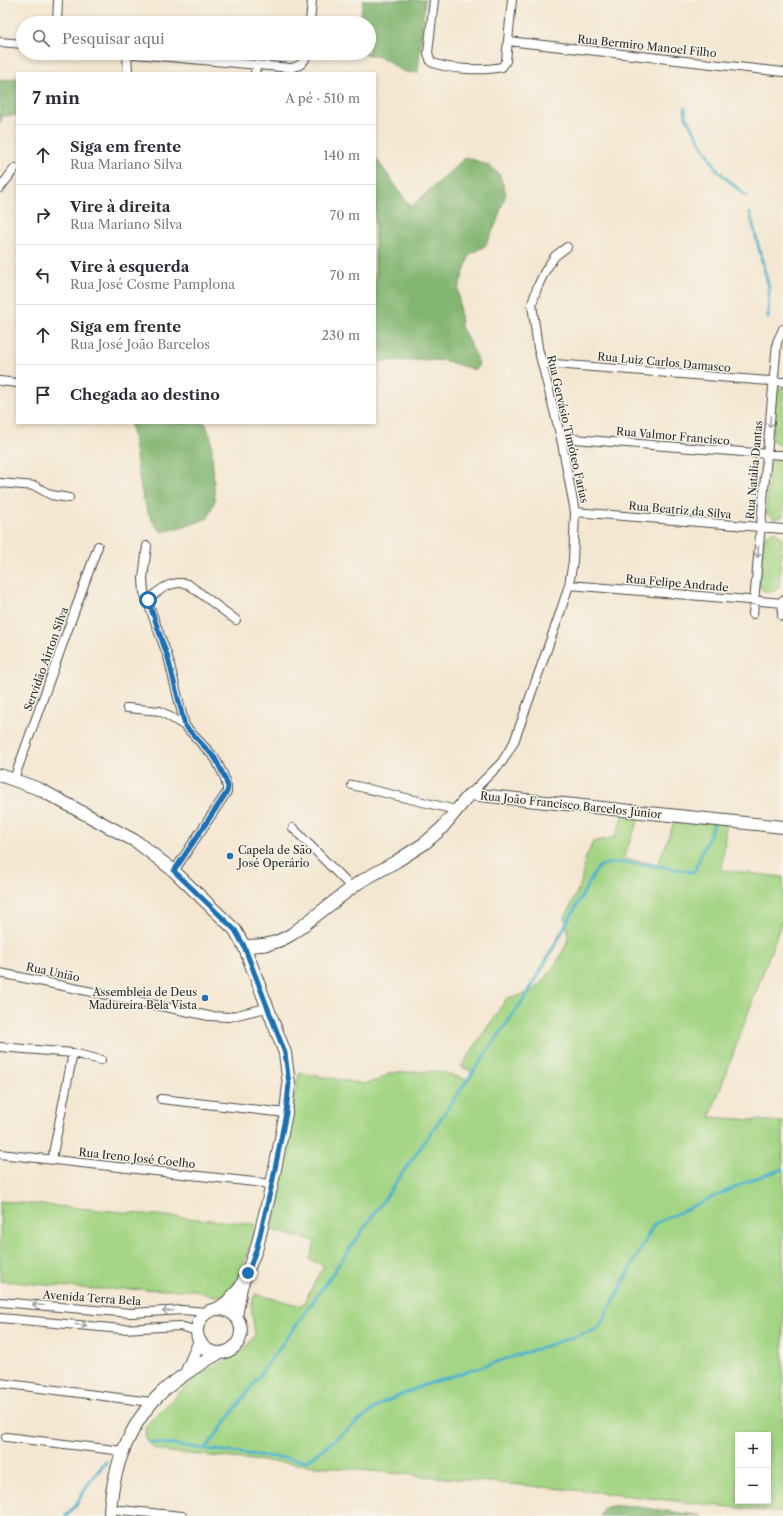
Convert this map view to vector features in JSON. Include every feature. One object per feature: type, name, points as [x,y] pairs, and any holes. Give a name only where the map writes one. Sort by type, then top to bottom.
[{"type":"main road","points":[[0,775],[38,789],[128,837],[174,871],[235,930],[244,946],[266,1008],[281,1044],[287,1063],[289,1084],[286,1113],[272,1184],[257,1247],[241,1287],[236,1316]]},
{"type":"main road","name":"Rua João Francisco Barcelos Júnior","points":[[244,946],[268,945],[284,939],[352,888],[425,842],[441,829],[470,794],[783,827]]},
{"type":"main road","points":[[187,1371],[198,1336],[201,1318],[212,1310],[226,1303],[241,1287]]},
{"type":"main road","points":[[110,1512],[112,1488],[123,1451],[137,1420],[150,1402],[187,1371],[219,1353],[231,1349],[239,1340],[241,1328],[236,1316],[231,1312],[212,1310]]},
{"type":"main road","points":[[198,1336],[208,1350],[219,1353]]},
{"type":"street","points":[[57,16],[58,0]]},
{"type":"street","points":[[311,16],[312,0]]},
{"type":"street","points":[[434,0],[428,53],[431,62],[440,65],[484,70],[502,67],[506,61],[512,0]]},
{"type":"street","name":"Rua Bermiro Manoel Filho","points":[[508,41],[783,72]]},
{"type":"street","points":[[0,42],[16,43]]},
{"type":"street","points":[[127,60],[128,72]]},
{"type":"street","points":[[183,60],[256,69],[297,67],[305,60]]},
{"type":"street","points":[[0,188],[15,168]]},
{"type":"street","name":"Rua Gervásio Timóteo Farias","points":[[470,794],[502,762],[514,742],[569,585],[574,541],[575,512],[561,438],[534,327],[532,304],[537,288],[545,271],[555,256],[568,247]]},
{"type":"street","name":"Rua Natália Dantas","points":[[753,614],[777,342],[783,330]]},
{"type":"street","name":"Rua Luiz Carlos Damasco","points":[[542,363],[783,382]]},
{"type":"street","points":[[0,381],[16,383]]},
{"type":"street","name":"Rua Valmor Francisco","points":[[561,438],[783,456]]},
{"type":"street","points":[[0,483],[35,486],[52,494],[69,498]]},
{"type":"street","name":"Rua Beatriz da Silva","points":[[575,512],[783,530]]},
{"type":"street","name":"Servidão Airton Silva","points":[[14,779],[98,546]]},
{"type":"street","points":[[147,546],[143,579],[144,592],[168,658],[185,726]]},
{"type":"street","points":[[148,600],[160,590],[180,582],[188,584],[236,620]]},
{"type":"street","name":"Rua Felipe Andrade","points":[[569,585],[783,602]]},
{"type":"street","points":[[782,616],[783,602]]},
{"type":"street","points":[[127,708],[160,711],[185,726],[215,758],[228,787],[227,792],[174,871]]},
{"type":"street","points":[[352,785],[456,810]]},
{"type":"street","points":[[293,828],[352,888]]},
{"type":"street","name":"Rua União","points":[[0,973],[209,1016],[229,1017],[266,1008]]},
{"type":"street","points":[[0,1047],[73,1053],[101,1060]]},
{"type":"street","points":[[52,1159],[73,1053]]},
{"type":"street","points":[[161,1099],[286,1113]]},
{"type":"street","name":"Rua Ireno José Coelho","points":[[0,1154],[272,1184]]},
{"type":"street","name":"Avenida Terra Bela","points":[[0,1302],[130,1313],[212,1310]]},
{"type":"street","points":[[0,1318],[127,1329],[180,1326],[198,1336]]},
{"type":"street","points":[[0,1383],[150,1402]]},
{"type":"street","points":[[6,1437],[123,1451]]},
{"type":"street","points":[[110,1512],[182,1516]]},
{"type":"green space","points":[[363,0],[425,0],[418,72],[412,73],[403,71],[389,62],[376,56],[376,16],[360,16]]},
{"type":"green space","points":[[16,78],[16,116],[2,116],[0,123],[0,80]]},
{"type":"green space","points":[[466,157],[488,165],[499,174],[506,193],[496,224],[485,246],[470,254],[458,290],[461,326],[479,363],[476,370],[442,360],[381,361],[376,365],[376,158],[411,207]]},
{"type":"green space","points":[[783,386],[783,446],[781,446],[772,440],[776,392]]},
{"type":"green space","points":[[130,424],[205,424],[211,438],[215,500],[208,518],[185,527],[162,532],[154,523],[147,511],[140,481]]},
{"type":"green space","points":[[777,458],[783,459],[783,516],[774,519],[766,513],[770,464]]},
{"type":"green space","points":[[770,532],[776,532],[782,538],[779,587],[774,591],[766,592],[759,586],[763,538]]},
{"type":"green space","points":[[624,814],[640,816],[623,859],[658,864],[675,820],[726,824],[722,870],[783,877],[783,918],[710,1117],[783,1122],[783,1513],[595,1492],[168,1452],[155,1449],[146,1441],[145,1426],[198,1375],[242,1352],[255,1335],[251,1307],[255,1294],[302,1306],[324,1265],[310,1260],[315,1241],[267,1229],[299,1074],[302,1073],[364,1084],[379,1080],[390,1073],[438,1071],[469,1080],[474,1072],[461,1067],[507,998],[531,992],[539,986],[553,968],[561,954],[567,942],[568,936],[565,918],[581,883],[585,860],[593,842],[615,837]]},
{"type":"green space","points":[[0,1201],[255,1224],[248,1252],[239,1275],[228,1291],[219,1296],[208,1295],[195,1290],[92,1289],[0,1281]]},
{"type":"green space","points":[[622,1505],[703,1516],[600,1516],[604,1507]]},
{"type":"waterway","points":[[685,108],[686,117],[718,171],[746,196]]},
{"type":"waterway","points":[[750,213],[769,288],[768,318]]},
{"type":"waterway","points":[[204,1449],[211,1442],[312,1303],[528,993],[598,867],[607,864],[631,863],[694,872],[714,824]]},
{"type":"waterway","points":[[149,1442],[307,1461],[382,1403],[422,1386],[595,1330],[600,1326],[654,1224],[753,1179],[783,1169]]},
{"type":"waterway","points":[[66,1516],[76,1505],[90,1481],[106,1462]]},
{"type":"place","name":"Capela de São José Operário","points":[[230,856]]},
{"type":"place","name":"Assembleia de Deus Madureira Bela Vista","points":[[205,998]]},
{"type":"route","points":[[148,600],[173,675],[185,726],[215,758],[228,787],[227,792],[174,871],[235,930],[252,965],[266,1008],[285,1053],[287,1063],[289,1084],[288,1099],[279,1151],[262,1229],[248,1273]]}]
